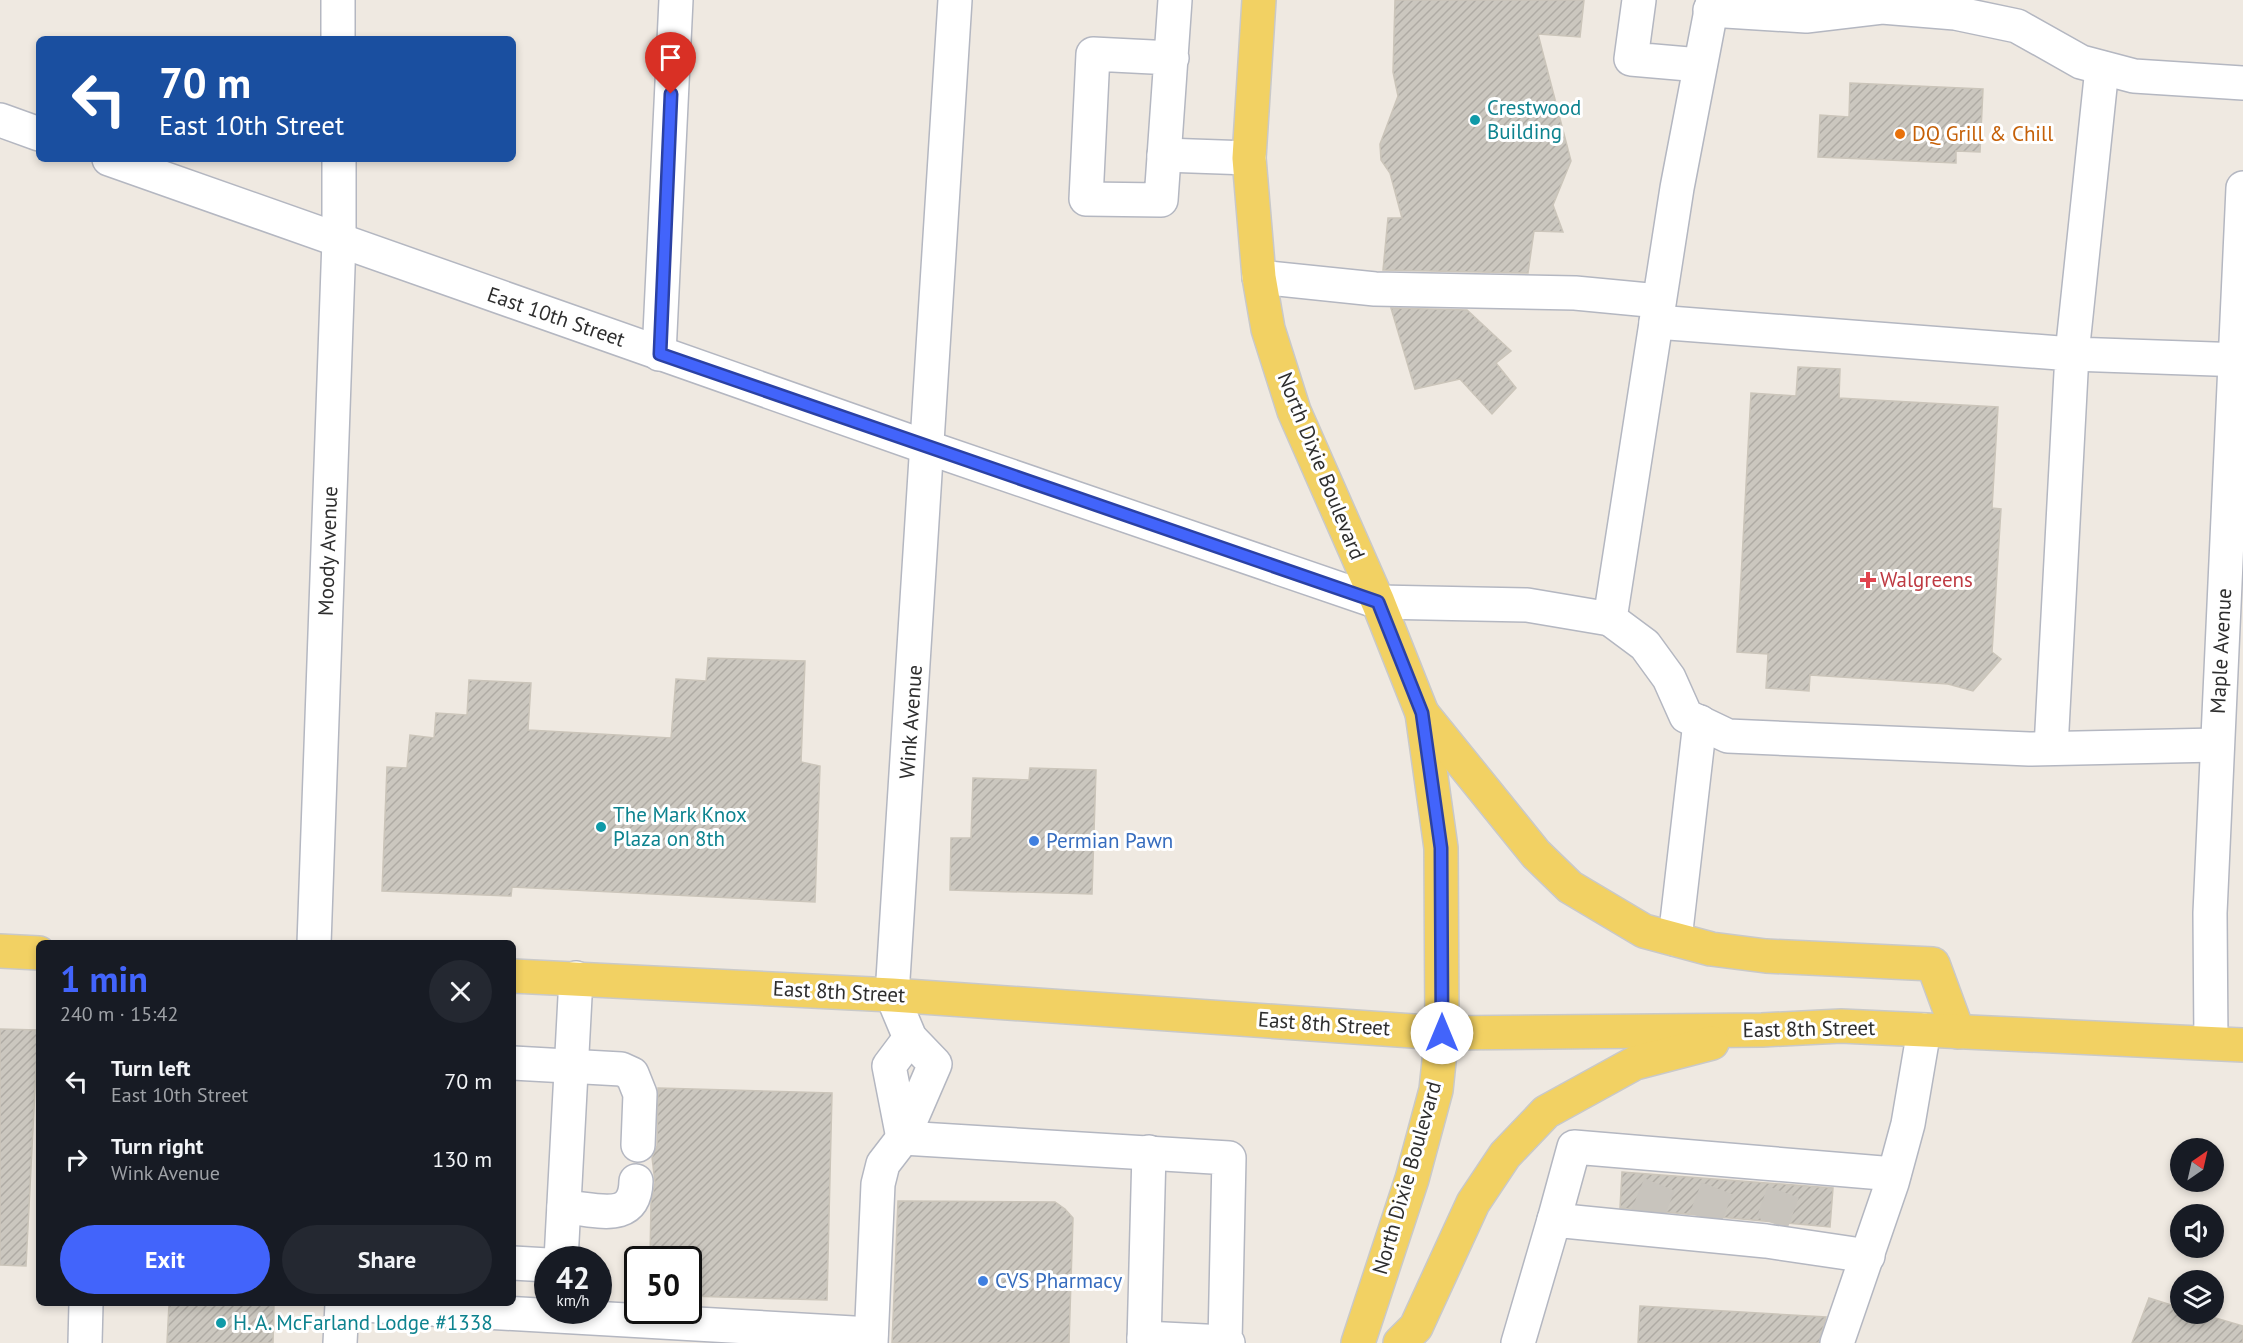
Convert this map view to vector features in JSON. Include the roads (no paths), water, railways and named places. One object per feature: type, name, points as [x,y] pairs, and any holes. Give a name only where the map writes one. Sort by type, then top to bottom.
[{"type":"main road","name":"North Dixie Boulevard","points":[[1259,0],[1249,158],[1259,277],[1268,329],[1294,411],[1378,602],[1422,713],[1441,848],[1442,1033],[1436,1090],[1415,1168],[1359,1343]]},
{"type":"main road","points":[[1422,713],[1536,854],[1570,887],[1644,931],[1711,949],[1766,956],[1933,964],[1958,1032]]},
{"type":"main road","points":[[0,951],[36,953]]},
{"type":"main road","name":"East 8th Street","points":[[516,976],[892,995],[1442,1033],[1762,1030],[1841,1026],[2243,1045]]},
{"type":"main road","points":[[1400,1343],[1416,1327],[1473,1203],[1505,1155],[1546,1112],[1635,1063],[1762,1030]]},
{"type":"street","points":[[338,0],[338,36]]},
{"type":"street","points":[[660,354],[676,0]]},
{"type":"street","name":"Wink Avenue","points":[[892,995],[929,448],[955,0]]},
{"type":"street","points":[[1172,58],[1093,54],[1086,200],[1161,200],[1172,58],[1175,0]]},
{"type":"street","points":[[1639,0],[1631,58],[1700,65]]},
{"type":"street","points":[[2217,745],[2051,748],[1728,736],[1686,716],[1669,678],[1645,645],[1610,619],[1658,311],[1712,5],[1808,8],[1882,7],[1954,13],[2017,26],[2081,63],[2134,76],[2243,83]]},
{"type":"street","points":[[2051,748],[2072,354],[2102,68]]},
{"type":"street","points":[[0,120],[36,133]]},
{"type":"street","points":[[1164,155],[1249,158]]},
{"type":"street","name":"East 10th Street","points":[[118,162],[929,448],[1378,602],[1527,605],[1610,619]]},
{"type":"street","name":"Moody Avenue","points":[[314,940],[339,240],[339,162]]},
{"type":"street","name":"Maple Avenue","points":[[2211,1043],[2210,913],[2229,786],[2217,745],[2239,360],[2243,188]]},
{"type":"street","points":[[1259,277],[1375,289],[1575,293],[1658,311],[2072,354],[2239,360]]},
{"type":"street","points":[[1675,939],[1700,722]]},
{"type":"street","points":[[562,1246],[576,978]]},
{"type":"street","points":[[375,1306],[871,1338],[878,1184],[884,1164],[903,1138],[888,1066],[910,1038],[892,995]]},
{"type":"street","points":[[1837,1343],[1868,1256],[1908,1125],[1924,1030]]},
{"type":"street","points":[[516,1063],[621,1069],[632,1074],[640,1094],[638,1145]]},
{"type":"street","points":[[903,1138],[1149,1152],[1229,1158],[1226,1342],[1144,1341],[1149,1152]]},
{"type":"street","points":[[1518,1343],[1574,1147],[1668,1165],[1790,1174],[1894,1174]]},
{"type":"street","points":[[564,1207],[620,1211],[630,1206],[636,1196],[636,1181]]},
{"type":"street","points":[[1554,1220],[1644,1222],[1769,1232],[1868,1256]]},
{"type":"street","points":[[516,1263],[534,1264]]},
{"type":"street","points":[[84,1343],[86,1306]]},
{"type":"street","points":[[340,1343],[344,1306]]},
{"type":"tunnel","points":[[1647,1215],[1664,1174]]},
{"type":"tunnel","points":[[1705,1219],[1721,1178]]},
{"type":"tunnel","points":[[1772,1223],[1787,1182]]},
{"type":"place","name":"Crestwood Building","points":[[1475,120]]},
{"type":"place","name":"DQ Grill & Chill","points":[[1900,134]]},
{"type":"place","name":"Walgreens","points":[[1868,580]]},
{"type":"place","name":"The Mark Knox Plaza on 8th","points":[[601,827]]},
{"type":"place","name":"Permian Pawn","points":[[1034,841]]},
{"type":"place","name":"CVS Pharmacy","points":[[983,1281]]},
{"type":"place","name":"H. A. McFarland Lodge #1338","points":[[221,1323]]}]
